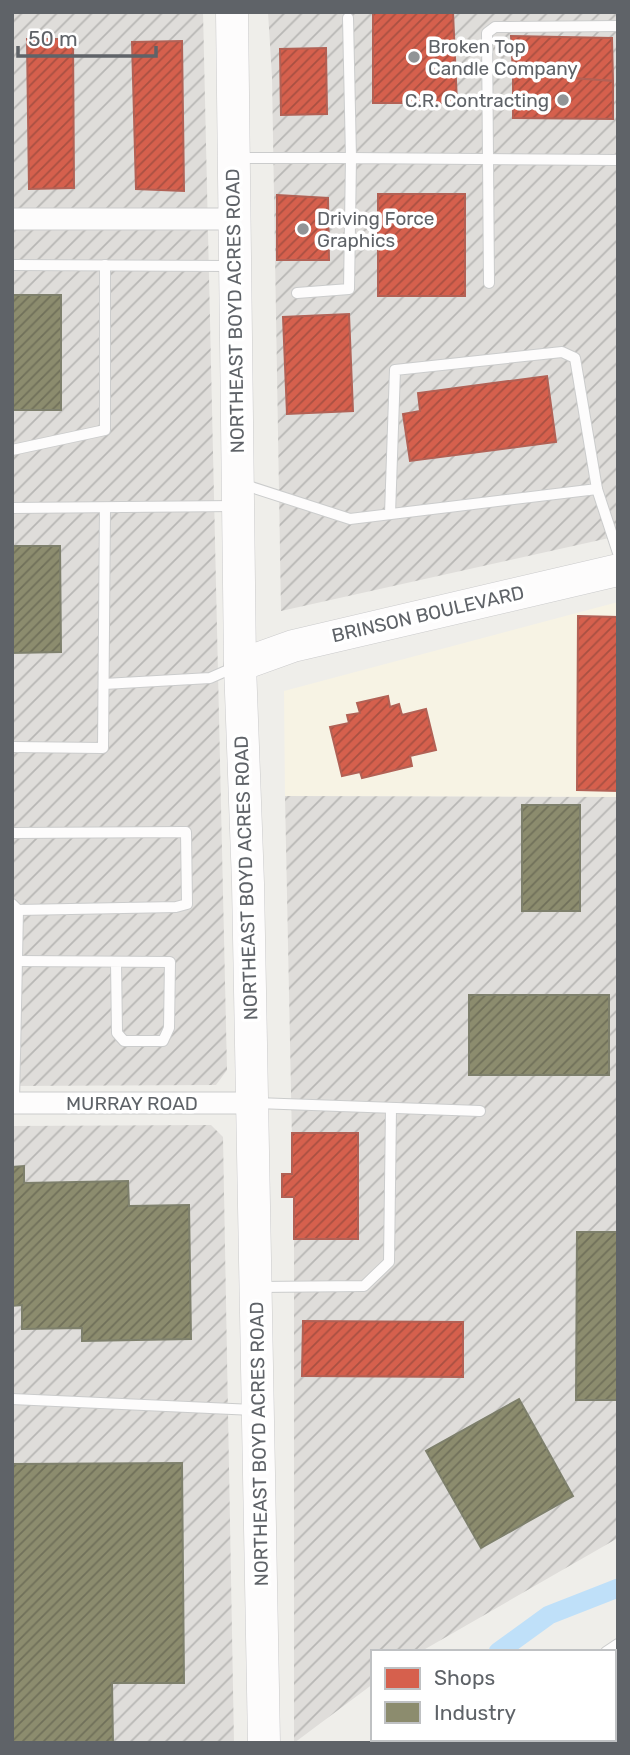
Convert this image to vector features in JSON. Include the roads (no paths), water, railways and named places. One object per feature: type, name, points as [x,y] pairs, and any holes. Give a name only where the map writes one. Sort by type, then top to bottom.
[{"type":"street","name":"NORTHEAST BOYD ACRES ROAD","points":[[232,12],[240,664],[248,883],[264,1743]]},
{"type":"street","points":[[12,219],[235,219]]},
{"type":"street","name":"BRINSON BOULEVARD","points":[[240,664],[293,646],[618,570]]},
{"type":"street","name":"MURRAY ROAD","points":[[13,1102],[252,1102]]},
{"type":"lane","points":[[297,293],[349,289],[351,158],[348,18]]},
{"type":"lane","points":[[489,283],[486,33],[495,27],[618,26]]},
{"type":"lane","points":[[233,158],[616,160]]},
{"type":"lane","points":[[12,265],[234,266]]},
{"type":"lane","points":[[12,450],[105,430],[105,265]]},
{"type":"lane","points":[[390,514],[395,370],[562,352],[575,358],[597,489],[618,553]]},
{"type":"lane","points":[[12,508],[105,509],[237,494],[349,519],[597,489]]},
{"type":"lane","points":[[12,747],[103,748],[105,509]]},
{"type":"lane","points":[[104,684],[210,678],[240,664]]},
{"type":"lane","points":[[12,833],[186,832],[187,904],[176,907],[15,907],[17,961],[13,1102]]},
{"type":"lane","points":[[17,961],[170,962],[169,1028],[163,1041],[124,1041],[117,1033],[116,962]]},
{"type":"lane","points":[[252,1102],[480,1111]]},
{"type":"lane","points":[[256,1287],[364,1286],[389,1262],[391,1108]]},
{"type":"lane","points":[[12,1399],[258,1410]]},
{"type":"waterway","points":[[501,1650],[549,1615],[618,1588]]},
{"type":"place","name":"Broken Top Candle Company","points":[[414,57]]},
{"type":"place","name":"C.R. Contracting","points":[[563,100]]},
{"type":"place","name":"Driving Force Graphics","points":[[303,229]]}]
